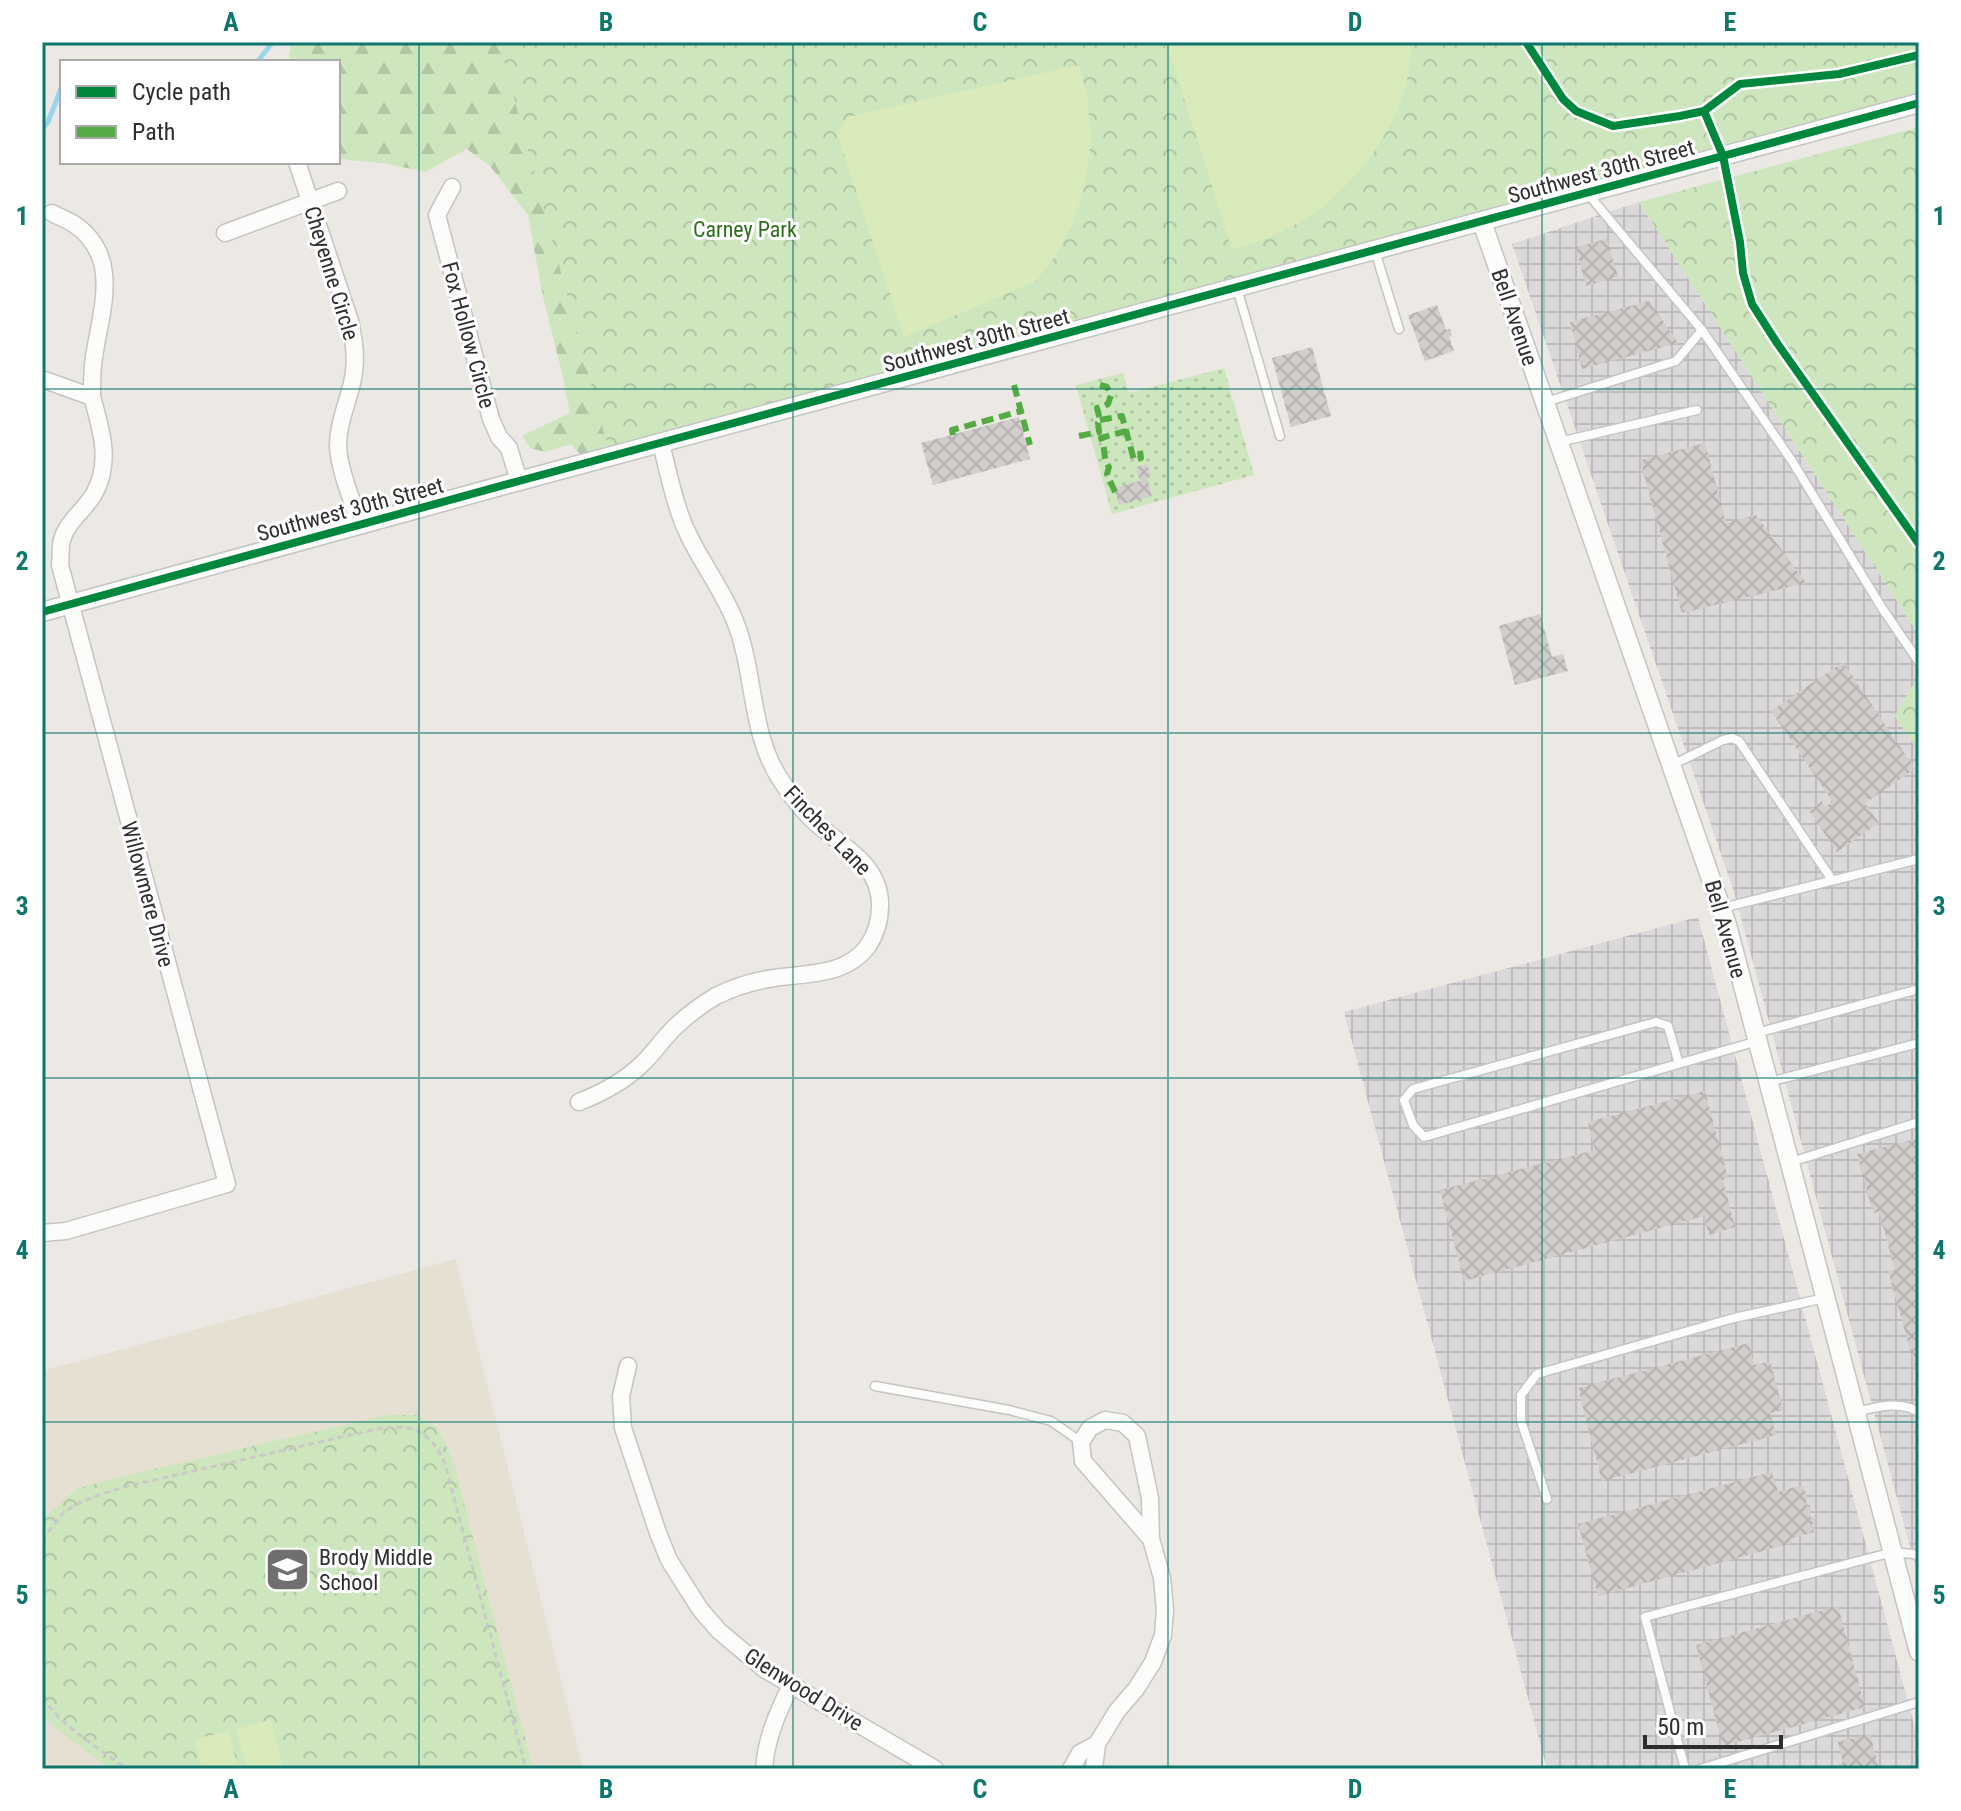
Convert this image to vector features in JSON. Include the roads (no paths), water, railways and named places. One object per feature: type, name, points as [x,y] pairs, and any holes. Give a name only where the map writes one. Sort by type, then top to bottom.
[{"type":"street","name":"Southwest 30th Street","points":[[42,612],[1919,103]]},
{"type":"street","name":"Cheyenne Circle","points":[[298,164],[355,343],[354,377],[341,418],[338,444],[339,457],[360,525]]},
{"type":"street","name":"Fox Hollow Circle","points":[[452,187],[437,215],[491,419],[499,437],[509,448],[519,481]]},
{"type":"street","points":[[225,233],[338,191]]},
{"type":"street","name":"Willowmere Drive","points":[[42,1233],[66,1231],[227,1184],[60,565],[62,540],[70,523],[95,492],[102,475],[104,438],[92,397],[93,366],[106,290],[104,266],[94,245],[73,223],[52,213]]},
{"type":"street","name":"Bell Avenue","points":[[1482,222],[1721,908],[1919,1652]]},
{"type":"street","points":[[42,379],[92,397]]},
{"type":"street","name":"Finches Lane","points":[[579,1102],[622,1081],[644,1063],[674,1028],[720,994],[773,978],[839,968],[856,958],[868,946],[880,915],[880,898],[875,880],[866,865],[794,801],[777,775],[756,721],[745,655],[735,623],[721,591],[688,535],[661,444]]},
{"type":"street","name":"Glenwood Drive","points":[[628,1366],[621,1396],[623,1428],[669,1560],[700,1609],[719,1631],[764,1669],[935,1769]]},
{"type":"street","points":[[1094,1769],[1097,1744],[1153,1662],[1163,1635],[1165,1610],[1162,1578],[1151,1539],[1150,1498],[1137,1436],[1123,1423],[1105,1420],[1090,1428],[1081,1442],[1083,1461],[1151,1539]]},
{"type":"street","points":[[764,1769],[765,1751],[774,1720],[791,1685]]},
{"type":"street","points":[[1071,1769],[1080,1753],[1097,1744]]},
{"type":"lane","points":[[1588,193],[1702,330],[1792,461],[1882,608],[1919,662]]},
{"type":"lane","points":[[1375,251],[1399,329]]},
{"type":"lane","points":[[1237,288],[1280,436]]},
{"type":"lane","points":[[1545,402],[1676,361],[1702,330]]},
{"type":"lane","points":[[1559,442],[1697,410]]},
{"type":"lane","points":[[1672,766],[1723,740],[1732,738],[1739,741],[1832,880]]},
{"type":"lane","points":[[1721,908],[1919,859]]},
{"type":"lane","points":[[1679,1064],[1668,1026],[1656,1022],[1413,1089],[1404,1100],[1413,1125],[1424,1137],[1679,1064],[1757,1037],[1919,989]]},
{"type":"lane","points":[[1769,1082],[1919,1043]]},
{"type":"lane","points":[[1791,1162],[1919,1122]]},
{"type":"lane","points":[[1547,1499],[1521,1421],[1521,1395],[1537,1374],[1734,1318],[1826,1298]]},
{"type":"lane","points":[[875,1386],[1009,1410],[1051,1421],[1081,1442]]},
{"type":"lane","points":[[1856,1412],[1899,1405],[1919,1412]]},
{"type":"lane","points":[[1685,1769],[1645,1617],[1893,1552],[1919,1556]]},
{"type":"lane","points":[[1700,1769],[1919,1702]]},
{"type":"waterway","points":[[259,60],[273,42]]},
{"type":"waterway","points":[[42,129],[48,122],[60,91]]},
{"type":"place","name":"Brody Middle School","points":[[288,1570]]},
{"type":"park label","name":"Carney Park","points":[[745,229]]}]
